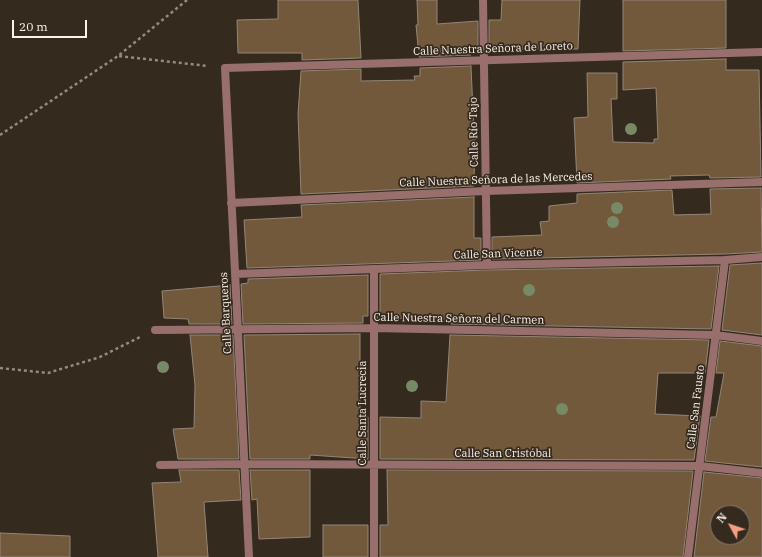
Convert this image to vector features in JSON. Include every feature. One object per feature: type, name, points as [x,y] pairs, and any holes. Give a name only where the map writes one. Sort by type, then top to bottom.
[{"type":"street","name":"Calle Río Tajo","points":[[483,0],[487,265]]},
{"type":"street","name":"Calle Nuestra Señora de Loreto","points":[[225,68],[762,52]]},
{"type":"street","name":"Calle Barqueros","points":[[225,68],[243,464],[249,557]]},
{"type":"street","name":"Calle Nuestra Señora de las Mercedes","points":[[232,203],[486,191],[762,182]]},
{"type":"street","name":"Calle San Vicente","points":[[235,274],[487,265],[725,260],[762,257]]},
{"type":"street","name":"Calle San Fausto","points":[[688,557],[725,260]]},
{"type":"street","name":"Calle Santa Lucrecia","points":[[374,269],[374,557]]},
{"type":"street","name":"Calle Nuestra Señora del Carmen","points":[[155,330],[374,328],[715,335],[762,341]]},
{"type":"street","name":"Calle San Cristóbal","points":[[160,465],[374,464],[700,466],[762,473]]},
{"type":"path","points":[[0,135],[118,56],[187,0]]},
{"type":"path","points":[[118,56],[225,68]]},
{"type":"path","points":[[0,368],[48,373],[100,357],[155,330]]},
{"type":"building","points":[[278,0],[358,0],[361,58],[302,60],[302,53],[238,53],[237,20],[278,19]]},
{"type":"building","points":[[417,0],[437,0],[437,24],[478,21],[478,49],[470,49],[471,55],[419,57],[416,25],[418,25]]},
{"type":"building","points":[[502,0],[580,0],[578,49],[489,50],[489,20],[501,20]]},
{"type":"building","points":[[623,0],[726,0],[726,48],[623,51]]},
{"type":"building","points":[[726,59],[726,70],[759,70],[761,177],[710,178],[709,175],[670,176],[671,179],[577,183],[574,118],[588,117],[587,73],[617,73],[617,99],[611,99],[613,142],[654,143],[654,139],[658,139],[656,88],[623,90],[623,62]]},
{"type":"building","points":[[471,66],[475,134],[474,186],[301,194],[298,114],[301,71],[361,69],[361,81],[415,80],[414,76],[420,76],[420,68]]},
{"type":"building","points":[[761,188],[762,252],[492,259],[492,237],[542,235],[540,222],[549,221],[549,206],[577,203],[577,194],[672,190],[674,215],[711,214],[710,189]]},
{"type":"building","points":[[474,197],[474,238],[481,238],[481,260],[247,268],[244,220],[302,217],[301,205]]},
{"type":"building","points":[[762,263],[762,335],[722,330],[730,265]]},
{"type":"building","points":[[719,266],[711,329],[451,324],[451,322],[380,317],[380,274],[487,270]]},
{"type":"building","points":[[368,275],[368,316],[363,316],[363,323],[243,324],[241,284],[248,283],[248,279]]},
{"type":"building","points":[[230,285],[232,324],[189,324],[188,319],[164,318],[162,291]]},
{"type":"building","points":[[360,334],[360,417],[368,417],[368,459],[310,455],[310,459],[250,459],[244,335]]},
{"type":"building","points":[[190,335],[233,335],[239,459],[178,459],[173,429],[194,428],[195,385]]},
{"type":"building","points":[[450,335],[709,340],[705,373],[658,373],[655,414],[700,416],[694,460],[380,459],[380,417],[421,418],[421,401],[446,402]]},
{"type":"building","points":[[720,341],[762,346],[762,467],[705,461],[711,417],[716,417],[724,373],[716,373]]},
{"type":"building","points":[[179,470],[239,470],[241,500],[204,502],[208,557],[158,557],[152,483],[181,482]]},
{"type":"building","points":[[250,470],[310,470],[310,537],[259,539],[257,499],[252,500]]},
{"type":"building","points":[[387,470],[693,471],[683,557],[380,557],[380,525],[388,525]]},
{"type":"building","points":[[704,472],[762,478],[762,557],[694,557]]},
{"type":"building","points":[[323,525],[368,525],[368,557],[323,557]]},
{"type":"building","points":[[0,533],[70,536],[70,557],[0,557]]}]
